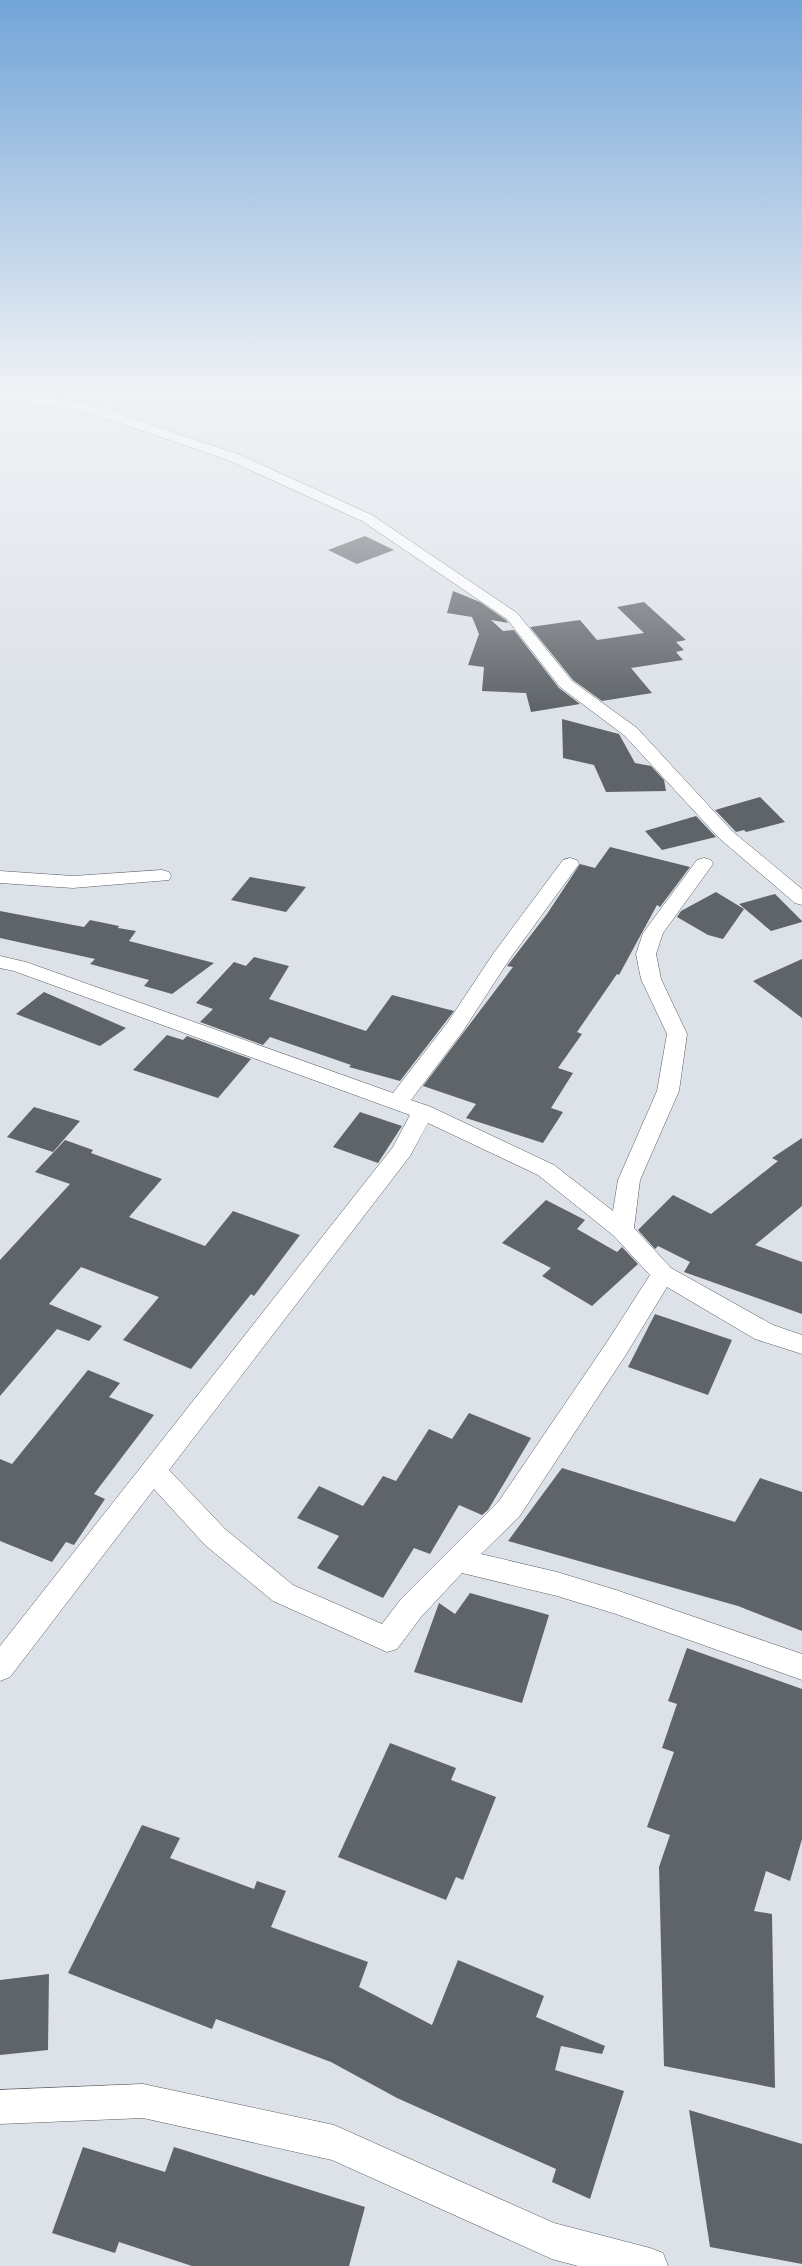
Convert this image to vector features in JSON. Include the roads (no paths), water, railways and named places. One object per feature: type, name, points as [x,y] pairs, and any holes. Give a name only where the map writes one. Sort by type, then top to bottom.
[{"type":"street","points":[[323,498],[367,518],[512,616],[566,684],[631,732],[726,835],[802,900]]},
{"type":"street","points":[[398,1102],[456,1026],[500,958],[570,864]]},
{"type":"street","points":[[622,1230],[629,1180],[668,1091],[676,1034],[651,979],[646,954],[653,933],[704,864]]},
{"type":"street","points":[[0,877],[73,882],[162,876]]},
{"type":"street","points":[[0,962],[19,966],[398,1102],[423,1112],[546,1170],[622,1230],[663,1274],[764,1332],[802,1345]]},
{"type":"street","points":[[0,1668],[402,1152],[423,1112]]},
{"type":"street","points":[[154,1471],[215,1537],[283,1594],[388,1640],[411,1608],[509,1509],[616,1349],[663,1274]]},
{"type":"street","points":[[457,1560],[557,1584],[616,1602],[802,1667]]},
{"type":"street","points":[[0,2107],[143,2101],[334,2143],[552,2241],[650,2266]]}]
